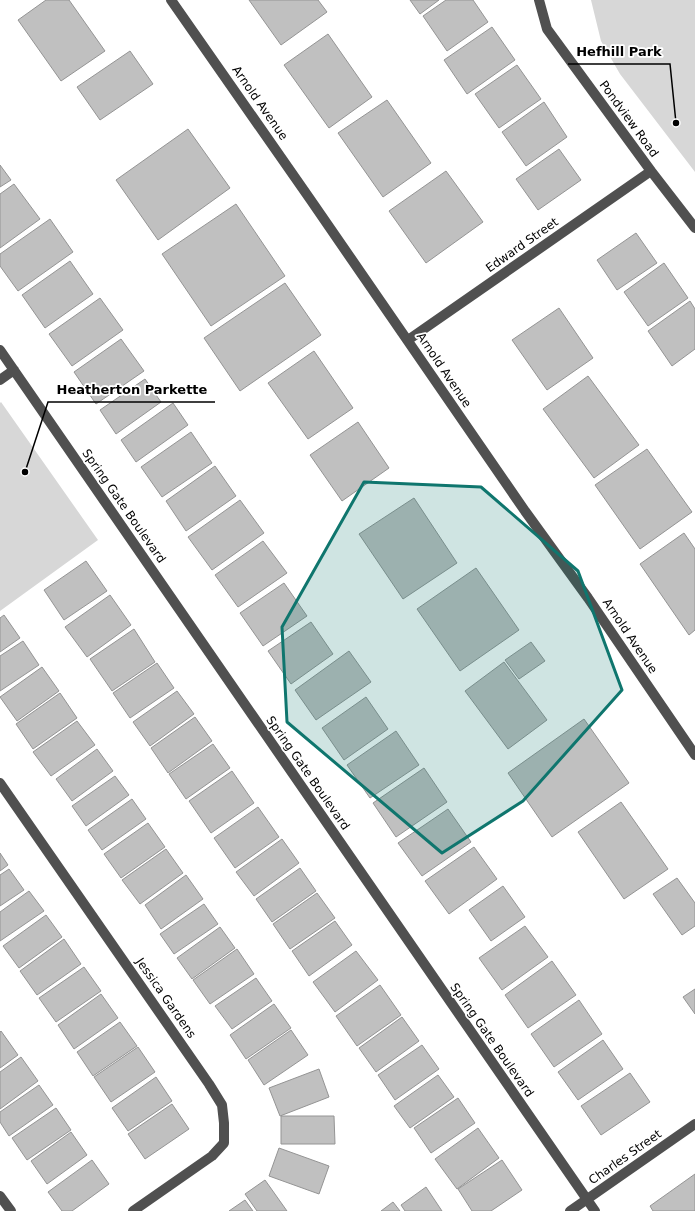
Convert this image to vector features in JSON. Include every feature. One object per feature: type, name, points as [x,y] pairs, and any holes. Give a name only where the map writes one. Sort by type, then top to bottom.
[{"type":"street","name":"Arnold Avenue","points":[[171,0],[408,340],[525,511],[588,598],[695,755]]},
{"type":"street","name":"Pondview Road","points":[[538,0],[547,29],[651,171],[695,228]]},
{"type":"street","name":"Edward Street","points":[[408,340],[651,171]]},
{"type":"street","name":"Spring Gate Boulevard","points":[[0,350],[595,1211]]},
{"type":"street","points":[[0,380],[14,370]]},
{"type":"street","name":"Jessica Gardens","points":[[0,783],[209,1084],[222,1105],[224,1143],[212,1156],[133,1211]]},
{"type":"street","name":"Charles Street","points":[[570,1211],[695,1124]]},
{"type":"street","points":[[0,1196],[10,1211]]},
{"type":"highlighted area","points":[[364,482],[481,487],[578,571],[622,690],[523,801],[442,853],[287,722],[282,627]]},
{"type":"shaded area","points":[[591,0],[695,0],[695,172],[620,74],[601,41]]},
{"type":"shaded area","points":[[1,402],[98,540],[0,611],[0,403]]},
{"type":"building","points":[[46,0],[69,0],[105,51],[61,81],[18,20]]},
{"type":"building","points":[[249,0],[318,0],[327,12],[281,45]]},
{"type":"building","points":[[410,0],[439,0],[420,14]]},
{"type":"building","points":[[446,0],[473,0],[488,22],[447,51],[423,16]]},
{"type":"building","points":[[492,27],[515,60],[467,94],[444,60]]},
{"type":"building","points":[[328,34],[372,97],[329,128],[284,65]]},
{"type":"building","points":[[130,51],[153,84],[100,120],[77,87]]},
{"type":"building","points":[[517,65],[541,99],[499,128],[475,94]]},
{"type":"building","points":[[387,100],[431,163],[383,197],[338,133]]},
{"type":"building","points":[[544,102],[567,137],[526,166],[502,132]]},
{"type":"building","points":[[188,129],[230,188],[158,240],[116,180]]},
{"type":"building","points":[[559,149],[581,180],[538,210],[516,179]]},
{"type":"building","points":[[0,165],[11,180],[0,187]]},
{"type":"building","points":[[446,171],[483,222],[426,263],[389,211]]},
{"type":"building","points":[[14,184],[40,219],[0,248],[0,194]]},
{"type":"building","points":[[236,204],[285,276],[211,326],[162,254]]},
{"type":"building","points":[[50,219],[73,252],[18,291],[0,266],[0,254]]},
{"type":"building","points":[[636,233],[657,263],[617,290],[597,260]]},
{"type":"building","points":[[70,261],[93,294],[45,328],[22,295]]},
{"type":"building","points":[[664,263],[688,298],[648,326],[624,292]]},
{"type":"building","points":[[285,283],[321,335],[240,391],[204,338]]},
{"type":"building","points":[[100,298],[123,330],[72,366],[49,334]]},
{"type":"building","points":[[690,301],[695,309],[695,349],[672,366],[648,331]]},
{"type":"building","points":[[559,308],[593,358],[547,390],[512,340]]},
{"type":"building","points":[[121,339],[144,371],[96,404],[74,372]]},
{"type":"building","points":[[314,351],[353,408],[308,439],[268,383]]},
{"type":"building","points":[[588,376],[639,445],[594,478],[543,409]]},
{"type":"building","points":[[145,379],[161,402],[116,434],[100,410]]},
{"type":"building","points":[[173,403],[188,425],[136,462],[121,440]]},
{"type":"building","points":[[358,422],[389,468],[342,501],[310,455]]},
{"type":"building","points":[[191,432],[212,463],[162,497],[141,467]]},
{"type":"building","points":[[647,449],[692,512],[640,549],[595,485]]},
{"type":"building","points":[[215,466],[236,496],[186,531],[166,501]]},
{"type":"building","points":[[414,498],[457,563],[403,599],[359,534]]},
{"type":"building","points":[[240,500],[264,533],[212,570],[188,537]]},
{"type":"building","points":[[684,533],[695,549],[695,630],[689,635],[640,564]]},
{"type":"building","points":[[263,541],[287,573],[238,607],[215,575]]},
{"type":"building","points":[[86,561],[107,591],[64,620],[44,590]]},
{"type":"building","points":[[476,568],[519,630],[460,671],[417,609]]},
{"type":"building","points":[[284,583],[307,616],[263,646],[240,613]]},
{"type":"building","points":[[110,595],[131,625],[87,657],[65,627]]},
{"type":"building","points":[[4,615],[20,638],[0,652],[0,618]]},
{"type":"building","points":[[311,622],[333,654],[291,684],[268,651]]},
{"type":"building","points":[[134,629],[155,662],[112,691],[90,659]]},
{"type":"building","points":[[23,641],[39,665],[0,691],[0,656]]},
{"type":"building","points":[[531,642],[545,661],[519,679],[505,660]]},
{"type":"building","points":[[349,651],[371,682],[316,720],[295,690]]},
{"type":"building","points":[[504,662],[547,720],[508,749],[465,691]]},
{"type":"building","points":[[157,663],[174,688],[130,718],[113,693]]},
{"type":"building","points":[[42,667],[59,691],[17,721],[0,697]]},
{"type":"building","points":[[177,691],[194,714],[150,746],[133,722]]},
{"type":"building","points":[[60,693],[77,718],[33,749],[16,724]]},
{"type":"building","points":[[366,697],[388,729],[344,760],[322,728]]},
{"type":"building","points":[[195,717],[212,741],[168,773],[151,748]]},
{"type":"building","points":[[584,719],[629,783],[552,837],[508,773]]},
{"type":"building","points":[[77,721],[95,745],[51,776],[33,752]]},
{"type":"building","points":[[396,731],[419,765],[370,798],[347,765]]},
{"type":"building","points":[[213,744],[230,768],[186,799],[169,774]]},
{"type":"building","points":[[97,749],[113,771],[72,801],[56,779]]},
{"type":"building","points":[[424,768],[447,802],[396,837],[373,803]]},
{"type":"building","points":[[232,771],[254,803],[211,833],[189,801]]},
{"type":"building","points":[[115,776],[129,795],[86,826],[72,806]]},
{"type":"building","points":[[132,799],[146,819],[102,850],[88,830]]},
{"type":"building","points":[[621,802],[668,869],[624,899],[578,832]]},
{"type":"building","points":[[258,807],[279,837],[235,868],[214,838]]},
{"type":"building","points":[[448,809],[471,842],[422,876],[398,843]]},
{"type":"building","points":[[148,823],[165,847],[121,878],[104,854]]},
{"type":"building","points":[[282,839],[299,863],[254,896],[236,872]]},
{"type":"building","points":[[474,847],[497,879],[449,914],[425,881]]},
{"type":"building","points":[[166,849],[183,873],[140,904],[122,880]]},
{"type":"building","points":[[0,853],[8,865],[0,871]]},
{"type":"building","points":[[300,868],[316,891],[272,922],[256,899]]},
{"type":"building","points":[[9,869],[24,890],[0,906],[0,875]]},
{"type":"building","points":[[186,875],[203,899],[161,929],[145,905]]},
{"type":"building","points":[[677,878],[695,903],[695,926],[682,935],[653,894]]},
{"type":"building","points":[[503,886],[525,917],[491,941],[469,910]]},
{"type":"building","points":[[29,891],[44,911],[0,941],[0,912]]},
{"type":"building","points":[[317,893],[335,918],[290,949],[273,924]]},
{"type":"building","points":[[204,904],[218,924],[174,954],[160,934]]},
{"type":"building","points":[[46,915],[62,937],[19,968],[3,946]]},
{"type":"building","points":[[335,921],[352,945],[309,976],[292,951]]},
{"type":"building","points":[[525,926],[548,957],[502,990],[479,958]]},
{"type":"building","points":[[220,927],[235,948],[192,979],[177,958]]},
{"type":"building","points":[[64,939],[81,964],[37,995],[20,971]]},
{"type":"building","points":[[237,949],[254,974],[210,1004],[193,980]]},
{"type":"building","points":[[356,951],[378,980],[335,1012],[313,982]]},
{"type":"building","points":[[552,961],[576,995],[528,1028],[505,995]]},
{"type":"building","points":[[84,967],[101,991],[56,1022],[39,998]]},
{"type":"building","points":[[256,978],[272,1001],[232,1029],[215,1006]]},
{"type":"building","points":[[380,985],[401,1015],[357,1046],[336,1016]]},
{"type":"building","points":[[695,989],[695,1014],[683,997]]},
{"type":"building","points":[[101,994],[118,1018],[74,1049],[58,1025]]},
{"type":"building","points":[[579,1000],[602,1034],[554,1067],[531,1034]]},
{"type":"building","points":[[274,1004],[291,1028],[246,1059],[230,1035]]},
{"type":"building","points":[[402,1017],[419,1041],[376,1072],[359,1048]]},
{"type":"building","points":[[120,1022],[137,1046],[93,1076],[77,1052]]},
{"type":"building","points":[[291,1030],[308,1055],[264,1085],[248,1060]]},
{"type":"building","points":[[1,1031],[18,1055],[0,1068],[0,1032]]},
{"type":"building","points":[[603,1040],[623,1069],[578,1100],[558,1072]]},
{"type":"building","points":[[422,1045],[439,1069],[395,1100],[378,1075]]},
{"type":"building","points":[[138,1047],[155,1072],[111,1102],[94,1077]]},
{"type":"building","points":[[21,1057],[38,1081],[0,1109],[0,1072]]},
{"type":"building","points":[[319,1069],[329,1097],[280,1116],[269,1088]]},
{"type":"building","points":[[630,1073],[650,1102],[601,1135],[581,1106]]},
{"type":"building","points":[[438,1075],[454,1097],[410,1128],[394,1106]]},
{"type":"building","points":[[156,1077],[172,1101],[128,1131],[112,1108]]},
{"type":"building","points":[[39,1085],[53,1105],[9,1136],[0,1122],[0,1112]]},
{"type":"building","points":[[458,1098],[475,1123],[431,1153],[414,1128]]},
{"type":"building","points":[[172,1104],[189,1129],[145,1159],[128,1134]]},
{"type":"building","points":[[56,1108],[71,1130],[27,1160],[12,1138]]},
{"type":"building","points":[[281,1116],[334,1116],[335,1144],[281,1144]]},
{"type":"building","points":[[478,1128],[499,1158],[457,1189],[435,1159]]},
{"type":"building","points":[[71,1132],[87,1155],[47,1184],[31,1161]]},
{"type":"building","points":[[279,1148],[329,1166],[319,1194],[269,1176]]},
{"type":"building","points":[[92,1160],[109,1184],[72,1211],[62,1211],[48,1192]]},
{"type":"building","points":[[502,1160],[522,1190],[491,1211],[472,1211],[458,1189]]},
{"type":"building","points":[[695,1174],[695,1211],[653,1211],[650,1206]]},
{"type":"building","points":[[265,1180],[287,1211],[257,1211],[245,1194]]},
{"type":"building","points":[[426,1187],[442,1211],[405,1211],[401,1205]]},
{"type":"building","points":[[245,1200],[253,1211],[229,1211]]},
{"type":"building","points":[[393,1202],[400,1211],[381,1211]]},
{"type":"place","name":"Hefhill Park","points":[[676,123]]},
{"type":"place","name":"Heatherton Parkette","points":[[25,472]]}]
